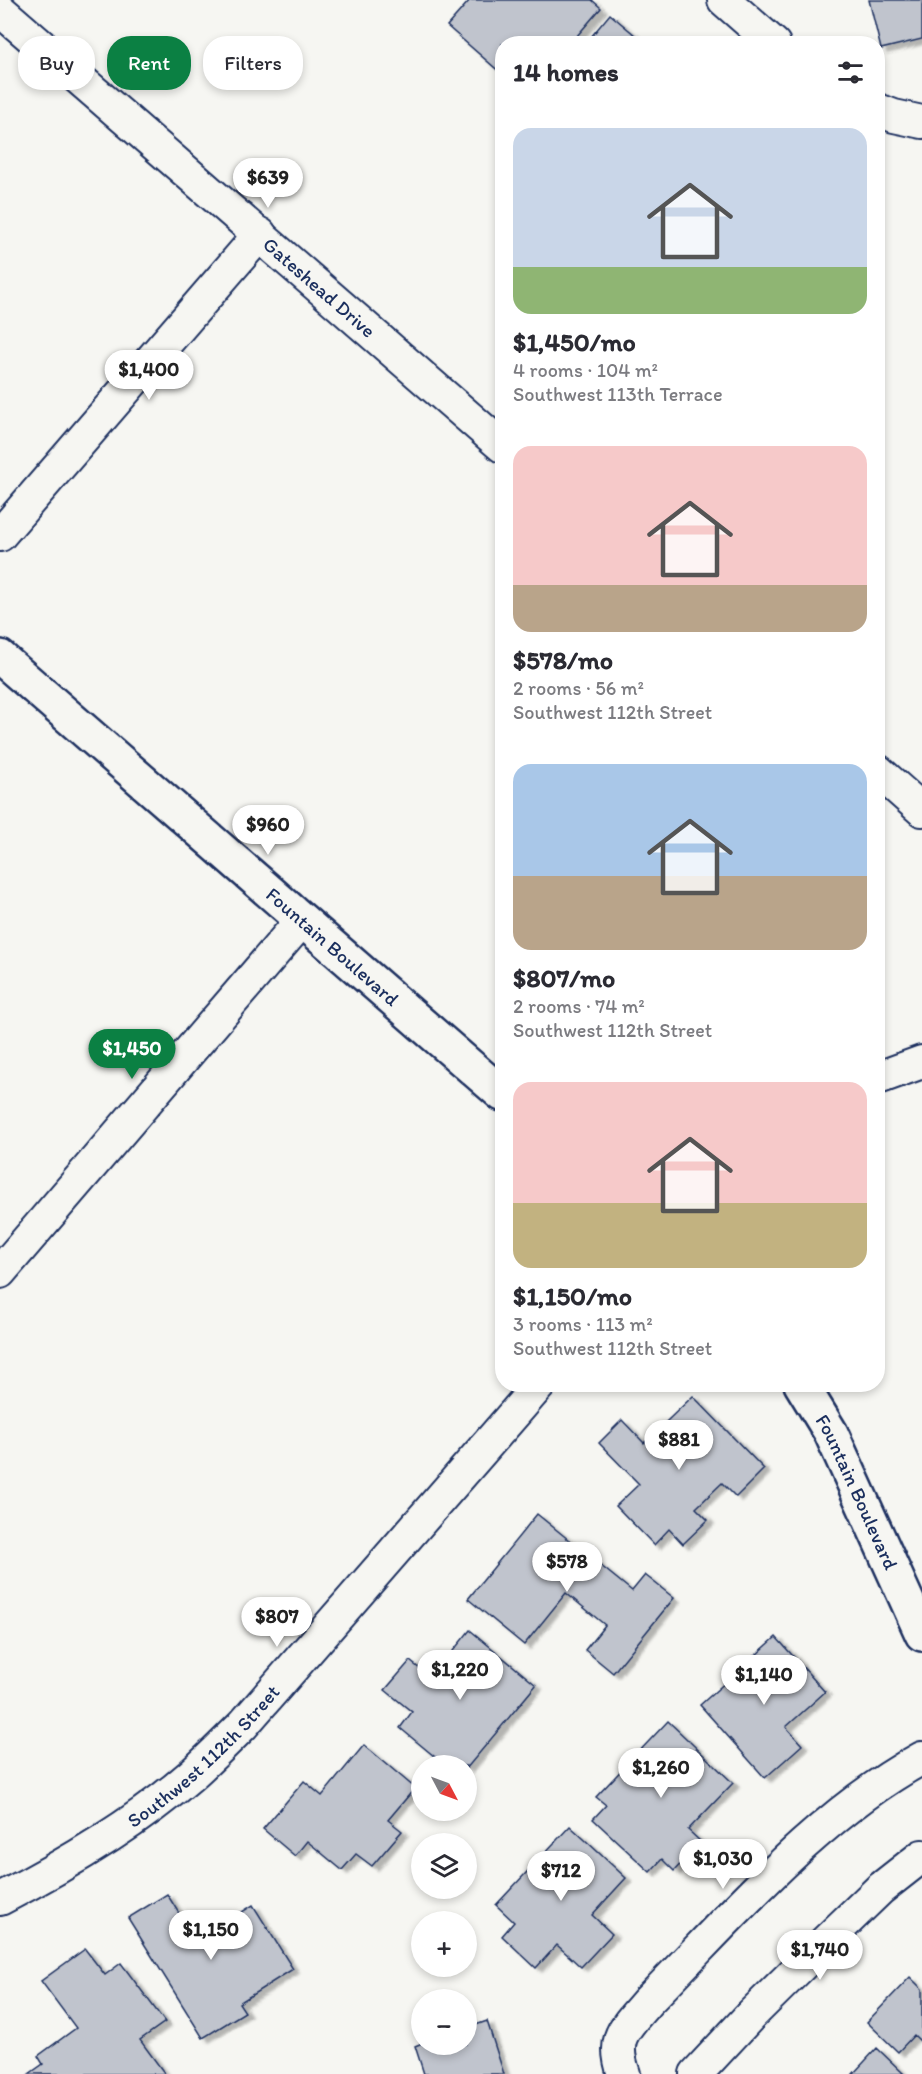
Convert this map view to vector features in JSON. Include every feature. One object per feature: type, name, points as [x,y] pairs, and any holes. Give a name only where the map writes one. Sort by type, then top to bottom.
[{"type":"street","points":[[737,4],[767,36]]},
{"type":"street","name":"Gateshead Drive","points":[[0,10],[495,440]]},
{"type":"street","points":[[885,113],[922,122]]},
{"type":"street","points":[[0,535],[260,234]]},
{"type":"street","name":"Fountain Boulevard","points":[[0,657],[495,1088]]},
{"type":"street","points":[[885,777],[922,810]]},
{"type":"street","points":[[0,1272],[302,920]]},
{"type":"street","points":[[885,1075],[922,1062]]},
{"type":"street","name":"Southwest 112th Street","points":[[0,1899],[68,1863],[154,1805],[218,1750],[243,1725],[399,1548],[533,1392]]},
{"type":"street","name":"Fountain Boulevard","points":[[806,1392],[831,1433],[922,1634]]},
{"type":"street","points":[[624,2074],[618,2058],[618,2042],[627,2025],[647,2002],[789,1858],[838,1815],[892,1774],[922,1758]]},
{"type":"street","points":[[696,2074],[751,2015],[824,1943],[880,1889],[922,1856]]},
{"type":"building","points":[[470,0],[592,0],[601,8],[577,36],[495,36],[495,68],[447,26]]},
{"type":"building","points":[[869,0],[922,0],[922,39],[885,48],[885,36],[878,36]]},
{"type":"building","points":[[610,14],[636,36],[592,36]]},
{"type":"building","points":[[693,1396],[764,1469],[736,1497],[722,1483],[696,1508],[708,1520],[683,1544],[669,1529],[654,1545],[616,1506],[639,1484],[599,1443],[622,1420],[644,1443]]},
{"type":"building","points":[[537,1514],[632,1591],[645,1575],[674,1598],[613,1673],[585,1650],[605,1625],[566,1593],[524,1645],[468,1599]]},
{"type":"building","points":[[470,1630],[536,1685],[477,1756],[433,1755],[400,1728],[412,1712],[385,1690],[410,1661],[431,1678]]},
{"type":"building","points":[[776,1637],[825,1692],[786,1727],[802,1745],[765,1778],[700,1705]]},
{"type":"building","points":[[668,1721],[733,1783],[688,1830],[701,1842],[674,1871],[662,1859],[650,1872],[593,1819],[606,1805],[596,1797]]},
{"type":"building","points":[[364,1745],[411,1785],[411,1793],[388,1820],[402,1831],[372,1866],[356,1854],[342,1870],[307,1841],[295,1856],[263,1829],[304,1781],[322,1796]]},
{"type":"building","points":[[570,1826],[626,1878],[592,1915],[612,1934],[581,1967],[557,1945],[536,1968],[502,1936],[514,1922],[496,1905]]},
{"type":"building","points":[[167,1894],[196,1941],[253,1905],[293,1969],[239,2003],[245,2012],[203,2038],[128,1918]]},
{"type":"building","points":[[85,1949],[105,1975],[121,1963],[165,2022],[140,2040],[165,2074],[29,2074],[43,2064],[38,2056],[76,2028],[41,1981]]},
{"type":"building","points":[[910,1977],[922,1989],[922,2043],[914,2035],[898,2052],[867,2022]]},
{"type":"building","points":[[487,2021],[504,2074],[424,2074],[418,2055],[477,2055],[477,2025]]},
{"type":"building","points":[[877,2048],[904,2074],[853,2074]]}]
